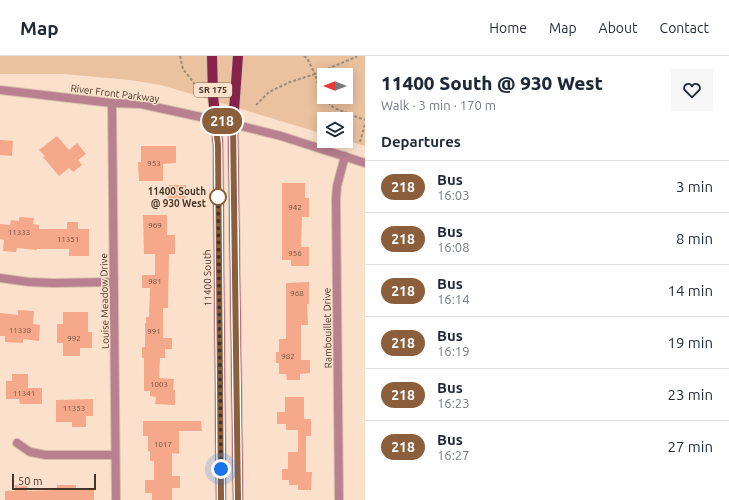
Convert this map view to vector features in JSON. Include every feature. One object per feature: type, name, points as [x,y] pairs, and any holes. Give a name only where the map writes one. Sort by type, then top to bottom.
[{"type":"main road","name":"11400 South","points":[[212,58],[213,96],[218,145],[221,500]]},
{"type":"main road","name":"SR 175","points":[[238,60],[233,124],[238,500]]},
{"type":"street","name":"River Front Parkway","points":[[0,90],[112,103],[141,104],[281,136],[365,163]]},
{"type":"street","name":"Louise Meadow Drive","points":[[112,103],[116,500]]},
{"type":"street","name":"Rambouillet Drive","points":[[339,500],[336,199],[338,182],[345,156]]},
{"type":"street","points":[[0,278],[53,283],[114,282]]},
{"type":"street","points":[[17,443],[30,452],[46,455],[115,455]]},
{"type":"path","points":[[180,56],[183,69],[194,83],[194,86]]},
{"type":"path","points":[[304,56],[307,58],[315,74],[322,97],[334,108],[365,120]]},
{"type":"path","points":[[256,105],[270,92],[290,82],[315,74],[356,56]]},
{"type":"path","points":[[360,142],[365,124]]},
{"type":"shaded area","points":[[0,56],[365,56],[365,146],[353,142],[353,112],[317,112],[317,132],[161,85],[130,80],[63,74],[0,74]]},
{"type":"building","points":[[57,136],[69,150],[77,143],[86,154],[78,160],[82,165],[73,172],[69,168],[59,176],[39,150]]},
{"type":"building","points":[[0,140],[13,141],[12,156],[0,155]]},
{"type":"building","points":[[141,146],[176,146],[176,163],[163,164],[163,181],[139,181],[138,162],[141,162]]},
{"type":"building","points":[[282,183],[305,183],[305,198],[309,198],[309,217],[302,217],[301,247],[309,247],[309,266],[291,266],[291,260],[282,260]]},
{"type":"building","points":[[169,185],[186,185],[186,199],[168,199]]},
{"type":"building","points":[[143,215],[167,215],[167,235],[175,235],[175,254],[169,254],[168,308],[163,308],[163,338],[172,338],[172,349],[165,349],[165,358],[160,358],[159,378],[174,379],[173,390],[175,390],[175,405],[155,404],[156,397],[150,396],[150,391],[144,391],[144,358],[142,358],[142,347],[145,347],[145,323],[146,317],[149,317],[150,288],[142,288],[142,275],[155,275],[155,254],[144,254]]},
{"type":"building","points":[[19,217],[34,218],[33,224],[39,225],[39,229],[67,229],[67,222],[78,222],[78,229],[89,229],[89,256],[69,256],[69,249],[37,250],[17,248],[16,252],[3,251],[4,240],[0,239],[0,224],[10,225],[11,220],[19,221]]},
{"type":"building","points":[[309,282],[309,304],[307,304],[308,325],[301,325],[301,360],[310,360],[310,373],[300,374],[300,380],[287,380],[286,374],[279,374],[279,363],[276,363],[276,352],[279,352],[279,339],[286,339],[286,283]]},
{"type":"building","points":[[18,310],[34,311],[33,324],[40,325],[39,341],[23,339],[23,343],[5,342],[5,336],[0,336],[0,313],[18,315]]},
{"type":"building","points":[[63,312],[88,312],[88,332],[92,332],[92,348],[80,348],[80,356],[63,356],[63,343],[57,343],[57,324],[63,324]]},
{"type":"building","points":[[12,374],[28,374],[28,388],[42,388],[42,404],[20,404],[19,399],[6,399],[6,381],[12,381]]},
{"type":"building","points":[[285,397],[304,397],[304,419],[311,419],[311,436],[306,436],[306,472],[312,472],[311,490],[298,490],[298,485],[289,485],[289,480],[282,480],[282,469],[288,469],[288,452],[298,452],[298,430],[286,430],[286,424],[277,424],[277,412],[285,412]]},
{"type":"building","points":[[93,399],[93,416],[86,416],[86,427],[72,427],[72,422],[56,422],[56,400]]},
{"type":"building","points":[[143,421],[201,421],[202,431],[179,431],[179,454],[172,453],[172,476],[180,476],[180,488],[172,488],[172,500],[152,500],[152,493],[145,493],[145,480],[154,480],[154,461],[150,461],[148,436],[143,436]]},
{"type":"building","points":[[15,485],[27,485],[27,491],[57,490],[57,485],[76,485],[76,489],[94,489],[94,500],[5,500],[5,491],[15,491]]},
{"type":"bus line","name":"218","points":[[221,500],[218,145],[215,120],[233,124],[238,500]]},
{"type":"place","name":"11400 South @ 930 West","points":[[218,197]]},
{"type":"route","points":[[218,197],[218,191],[221,469]]}]
